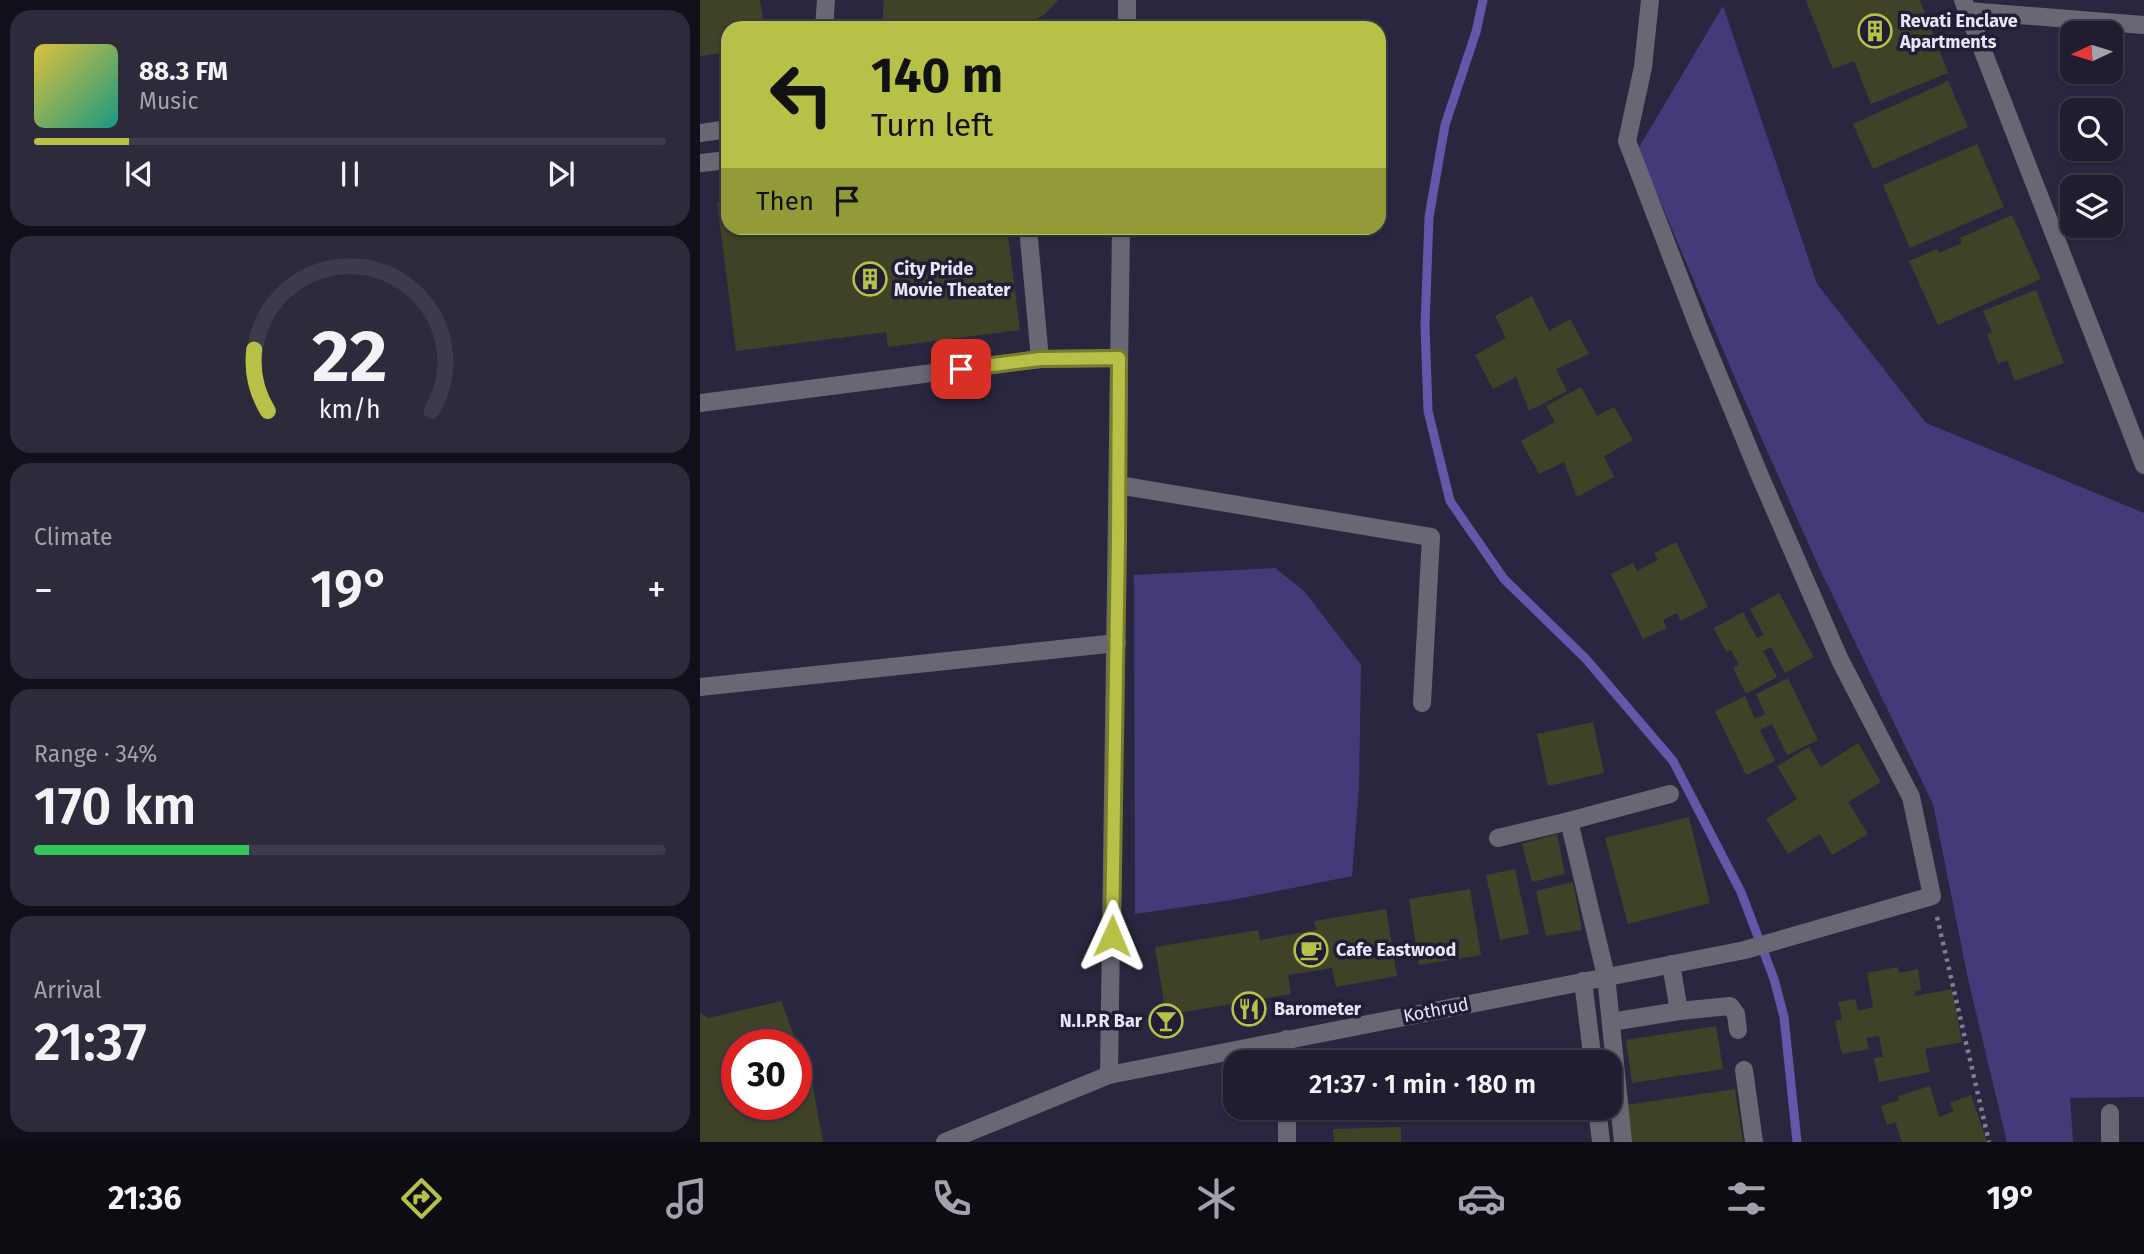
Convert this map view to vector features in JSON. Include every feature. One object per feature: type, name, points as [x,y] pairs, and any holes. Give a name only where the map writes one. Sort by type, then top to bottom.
[{"type":"street","points":[[824,21],[825,0]]},
{"type":"street","points":[[1127,0],[1127,21]]},
{"type":"street","points":[[1650,0],[1643,67],[1628,141],[1700,331],[1760,476],[1840,660],[1911,797],[1932,896]]},
{"type":"street","points":[[2144,25],[1965,6],[2144,465]]},
{"type":"street","points":[[700,133],[721,130]]},
{"type":"street","points":[[700,163],[721,161]]},
{"type":"street","points":[[1029,235],[1040,359]]},
{"type":"street","points":[[1110,1075],[1121,235]]},
{"type":"street","points":[[700,403],[1040,359],[1119,358]]},
{"type":"street","points":[[1118,485],[1431,537],[1422,703]]},
{"type":"street","points":[[700,688],[1117,643]]},
{"type":"street","points":[[1498,838],[1670,794]]},
{"type":"street","points":[[1569,821],[1606,976],[1623,1142]]},
{"type":"street","name":"Kothrud","points":[[945,1142],[1110,1075],[1745,950],[1932,896]]},
{"type":"street","points":[[1671,964],[1679,1011]]},
{"type":"street","points":[[1583,981],[1591,1050]]},
{"type":"street","points":[[1611,1023],[1679,1011],[1730,1006],[1736,1014],[1738,1030]]},
{"type":"street","points":[[1286,1040],[1286,1050]]},
{"type":"street","points":[[1744,1070],[1754,1142]]},
{"type":"street","points":[[2110,1113],[2110,1142]]},
{"type":"street","points":[[1287,1120],[1287,1142]]},
{"type":"street","points":[[1598,1120],[1601,1142]]},
{"type":"path","points":[[1932,896],[1989,1142]]},
{"type":"shaded area","points":[[1723,6],[1817,284],[1926,423],[2144,513],[2144,1097],[2070,1098],[2073,1142],[2007,1142],[1968,979],[1933,804],[1817,563],[1638,149]]},
{"type":"shaded area","points":[[1275,568],[1304,591],[1361,665],[1359,787],[1352,876],[1232,900],[1135,914],[1134,575]]},
{"type":"building","points":[[700,0],[760,0],[763,21],[721,21],[721,53],[700,56]]},
{"type":"building","points":[[884,0],[1058,0],[1045,14],[1032,21],[882,21]]},
{"type":"building","name":"Revati Enclave Apartments","points":[[1920,0],[1948,73],[1871,104],[1854,61],[1833,69],[1806,1]]},
{"type":"building","points":[[1948,81],[1968,127],[1873,169],[1853,124]]},
{"type":"building","points":[[1977,144],[2004,207],[1910,248],[1883,185]]},
{"type":"building","name":"City Pride Movie Theater","points":[[717,202],[721,202],[721,233]]},
{"type":"building","points":[[2012,215],[2041,279],[1938,325],[1909,261],[1937,249],[1939,253],[1962,243],[1960,238]]},
{"type":"building","name":"City Pride Movie Theater","points":[[721,235],[1008,235],[1020,330],[888,347],[886,332],[736,351]]},
{"type":"building","points":[[2036,290],[2064,363],[2015,381],[2007,360],[1998,364],[1987,334],[1992,332],[1983,311]]},
{"type":"building","points":[[1532,296],[1549,331],[1570,319],[1589,354],[1556,369],[1567,391],[1529,411],[1516,377],[1493,389],[1475,355],[1506,338],[1495,316]]},
{"type":"building","points":[[1581,387],[1597,416],[1614,407],[1633,440],[1604,456],[1614,477],[1577,497],[1564,462],[1539,474],[1521,441],[1555,422],[1546,406]]},
{"type":"building","points":[[1676,542],[1708,607],[1681,621],[1677,613],[1663,620],[1667,628],[1643,639],[1611,574],[1633,563],[1637,571],[1658,560],[1654,553]]},
{"type":"building","points":[[1779,593],[1814,657],[1785,673],[1771,647],[1763,651],[1777,677],[1746,694],[1733,668],[1739,665],[1731,650],[1726,652],[1714,628],[1743,612],[1757,638],[1764,635],[1750,609]]},
{"type":"building","points":[[1788,678],[1818,740],[1787,755],[1772,724],[1760,730],[1775,761],[1746,775],[1715,711],[1745,696],[1755,719],[1765,714],[1756,694]]},
{"type":"building","points":[[1593,722],[1604,773],[1548,786],[1537,734]]},
{"type":"building","points":[[1858,743],[1881,782],[1848,802],[1868,834],[1832,855],[1820,834],[1788,854],[1766,819],[1797,799],[1777,766],[1809,747],[1821,767]]},
{"type":"building","points":[[1689,817],[1710,903],[1628,924],[1605,838]]},
{"type":"building","points":[[1557,834],[1565,874],[1532,882],[1522,844]]},
{"type":"building","points":[[1515,869],[1529,934],[1500,940],[1486,875]]},
{"type":"building","points":[[1573,882],[1582,930],[1546,936],[1536,891]]},
{"type":"building","points":[[1470,889],[1481,955],[1419,965],[1409,899]]},
{"type":"building","points":[[1386,909],[1397,976],[1336,987],[1332,968],[1288,975],[1291,994],[1166,1015],[1155,947],[1258,930],[1260,940],[1316,930],[1314,921]]},
{"type":"building","points":[[1898,967],[1899,973],[1918,969],[1921,990],[1915,991],[1915,996],[1952,989],[1962,1042],[1925,1049],[1930,1072],[1879,1082],[1874,1058],[1883,1057],[1879,1036],[1866,1038],[1869,1049],[1842,1054],[1835,1021],[1842,1019],[1838,1002],[1855,999],[1858,1011],[1873,1007],[1867,973]]},
{"type":"building","points":[[781,1001],[792,1029],[721,1029],[721,1120],[812,1120],[812,1082],[823,1142],[700,1142],[700,1013],[708,1018]]},
{"type":"building","points":[[1716,1026],[1723,1069],[1632,1083],[1626,1040]]},
{"type":"building","points":[[1930,1086],[1939,1117],[1954,1111],[1950,1103],[1971,1095],[1987,1142],[1902,1142],[1895,1122],[1887,1125],[1881,1106],[1899,1100],[1898,1096]]},
{"type":"building","points":[[1735,1089],[1743,1142],[1632,1142],[1626,1105]]},
{"type":"building","points":[[1401,1127],[1401,1142],[1334,1142],[1333,1129]]},
{"type":"waterway","points":[[1483,0],[1476,32],[1445,125],[1429,217],[1425,326],[1428,411],[1450,501],[1504,579],[1586,659],[1673,761],[1741,892],[1774,979],[1784,1017],[1797,1142]]},
{"type":"place","name":"Revati Enclave Apartments","points":[[1875,31]]},
{"type":"place","name":"City Pride Movie Theater","points":[[870,279]]},
{"type":"place","name":"Cafe Eastwood","points":[[1311,950]]},
{"type":"place","name":"Barometer","points":[[1249,1009]]},
{"type":"place","name":"N.I.P.R Bar","points":[[1166,1021]]},
{"type":"route","points":[[961,369],[1040,359],[1119,358],[1112,936]]}]
